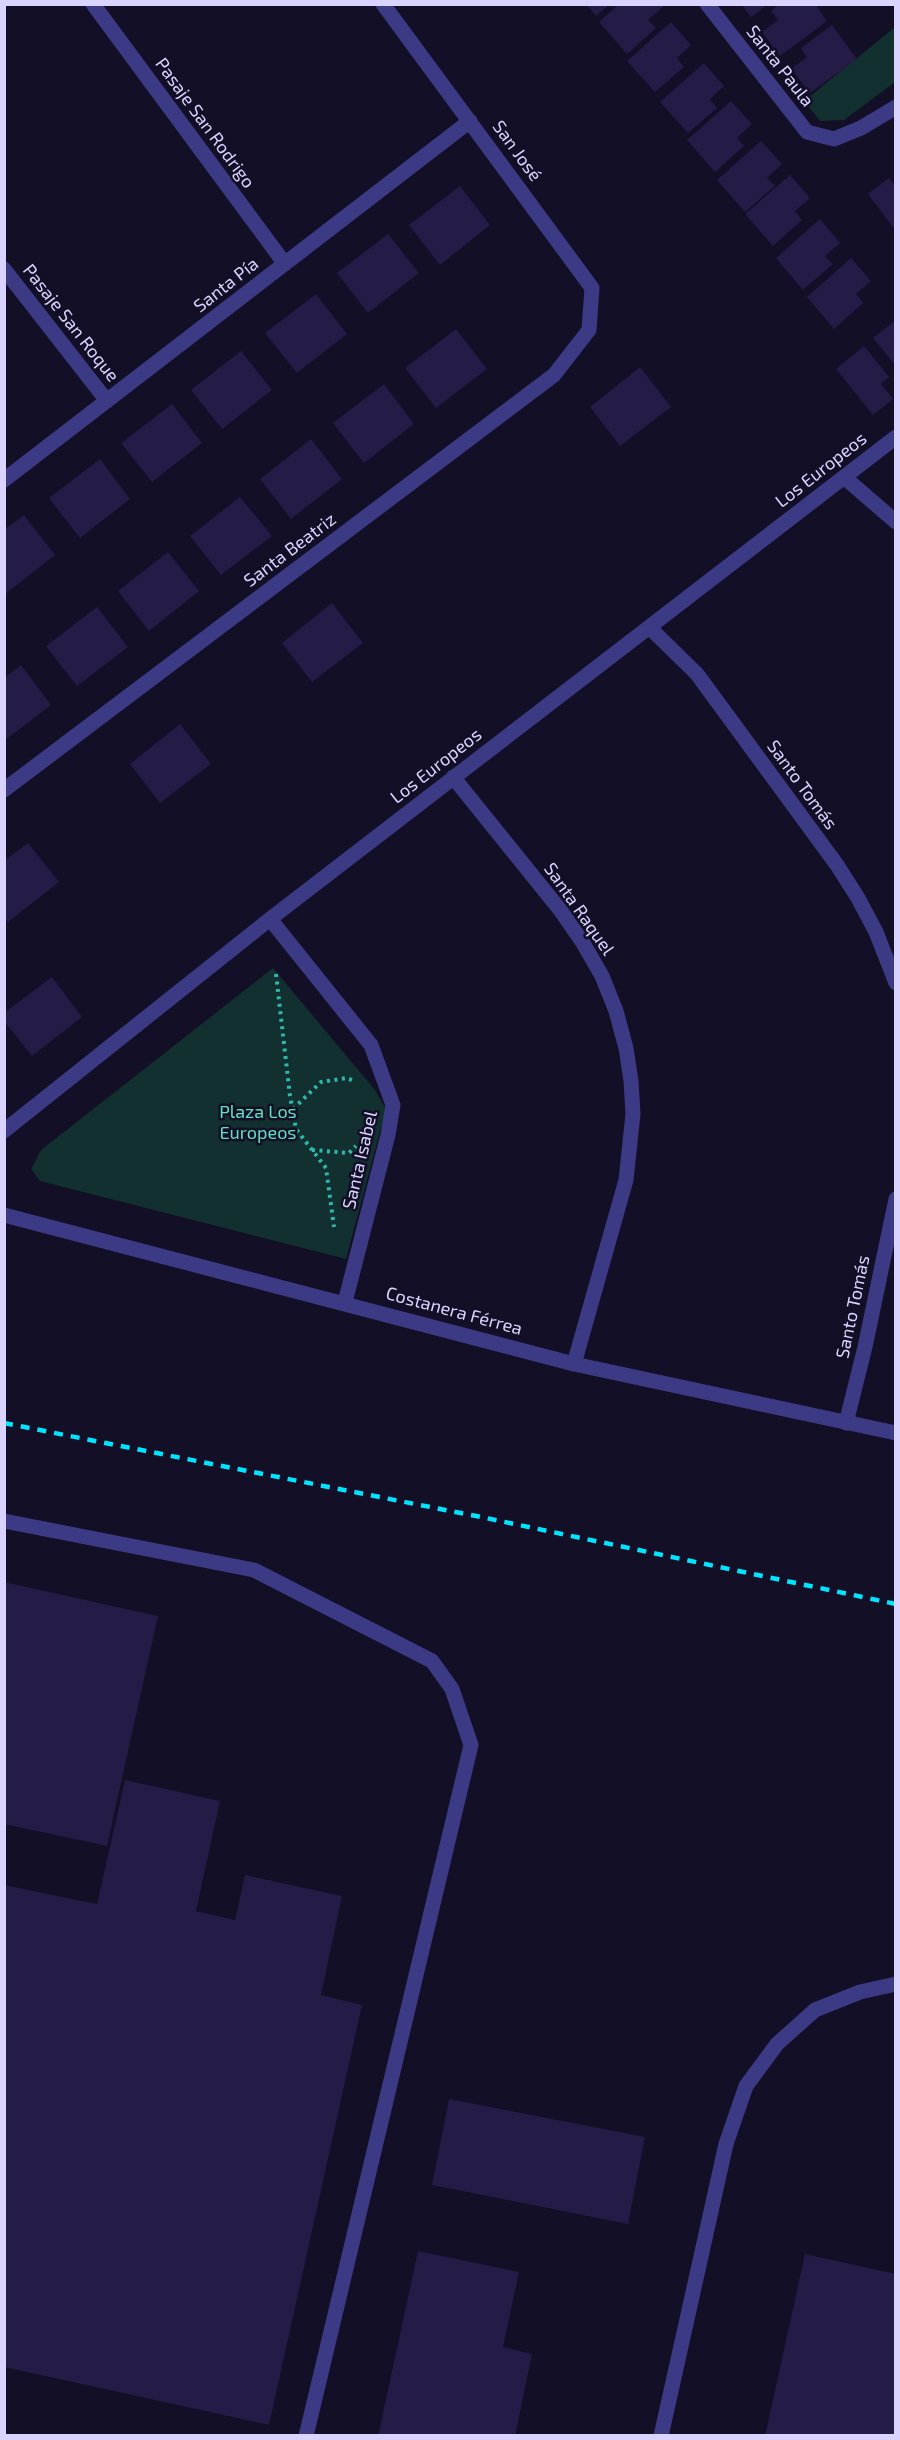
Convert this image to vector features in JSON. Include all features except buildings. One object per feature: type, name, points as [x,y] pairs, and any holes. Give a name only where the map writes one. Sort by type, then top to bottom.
[{"type":"street","name":"Pasaje San Rodrigo","points":[[93,4],[285,264]]},
{"type":"street","name":"San José","points":[[383,4],[592,288],[589,330]]},
{"type":"street","name":"Santa Paula","points":[[707,4],[807,132],[834,139],[861,128],[896,107]]},
{"type":"street","name":"Santa Pía","points":[[4,480],[470,121]]},
{"type":"street","name":"Pasaje San Roque","points":[[4,269],[107,401]]},
{"type":"street","name":"Santa Beatriz","points":[[4,790],[554,375],[589,330]]},
{"type":"street","name":"Los Europeos","points":[[4,1131],[270,919],[896,437]]},
{"type":"street","points":[[844,477],[896,522]]},
{"type":"street","name":"Santo Tomás","points":[[649,627],[697,674],[837,865],[858,897],[876,932],[896,983]]},
{"type":"street","name":"Santa Raquel","points":[[453,777],[584,943],[602,976],[616,1011],[626,1048],[633,1114],[626,1180],[574,1364]]},
{"type":"street","name":"Santa Isabel","points":[[270,919],[371,1045],[393,1105],[388,1135],[345,1302]]},
{"type":"street","name":"Santo Tomás","points":[[846,1423],[866,1347],[896,1200]]},
{"type":"street","name":"Costanera Férrea","points":[[4,1215],[345,1302],[574,1364],[896,1433]]},
{"type":"street","points":[[4,1521],[254,1570],[432,1661],[452,1689],[471,1745],[306,2436]]},
{"type":"street","points":[[661,2436],[726,2144],[746,2086],[777,2044],[815,2010],[860,1992],[896,1984]]},
{"type":"path","points":[[276,966],[296,1129],[326,1168],[335,1235]]},
{"type":"path","points":[[293,1109],[321,1082],[347,1078],[361,1085]]},
{"type":"path","points":[[312,1150],[349,1153],[362,1141]]},
{"type":"green space","points":[[895,27],[895,82],[844,120],[820,121],[804,101]]},
{"type":"green space","name":"Plaza Los Europeos","points":[[273,968],[375,1090],[386,1109],[346,1259],[40,1181],[31,1169],[41,1150]]},
{"type":"railway","points":[[4,1423],[481,1517],[896,1604]]}]
